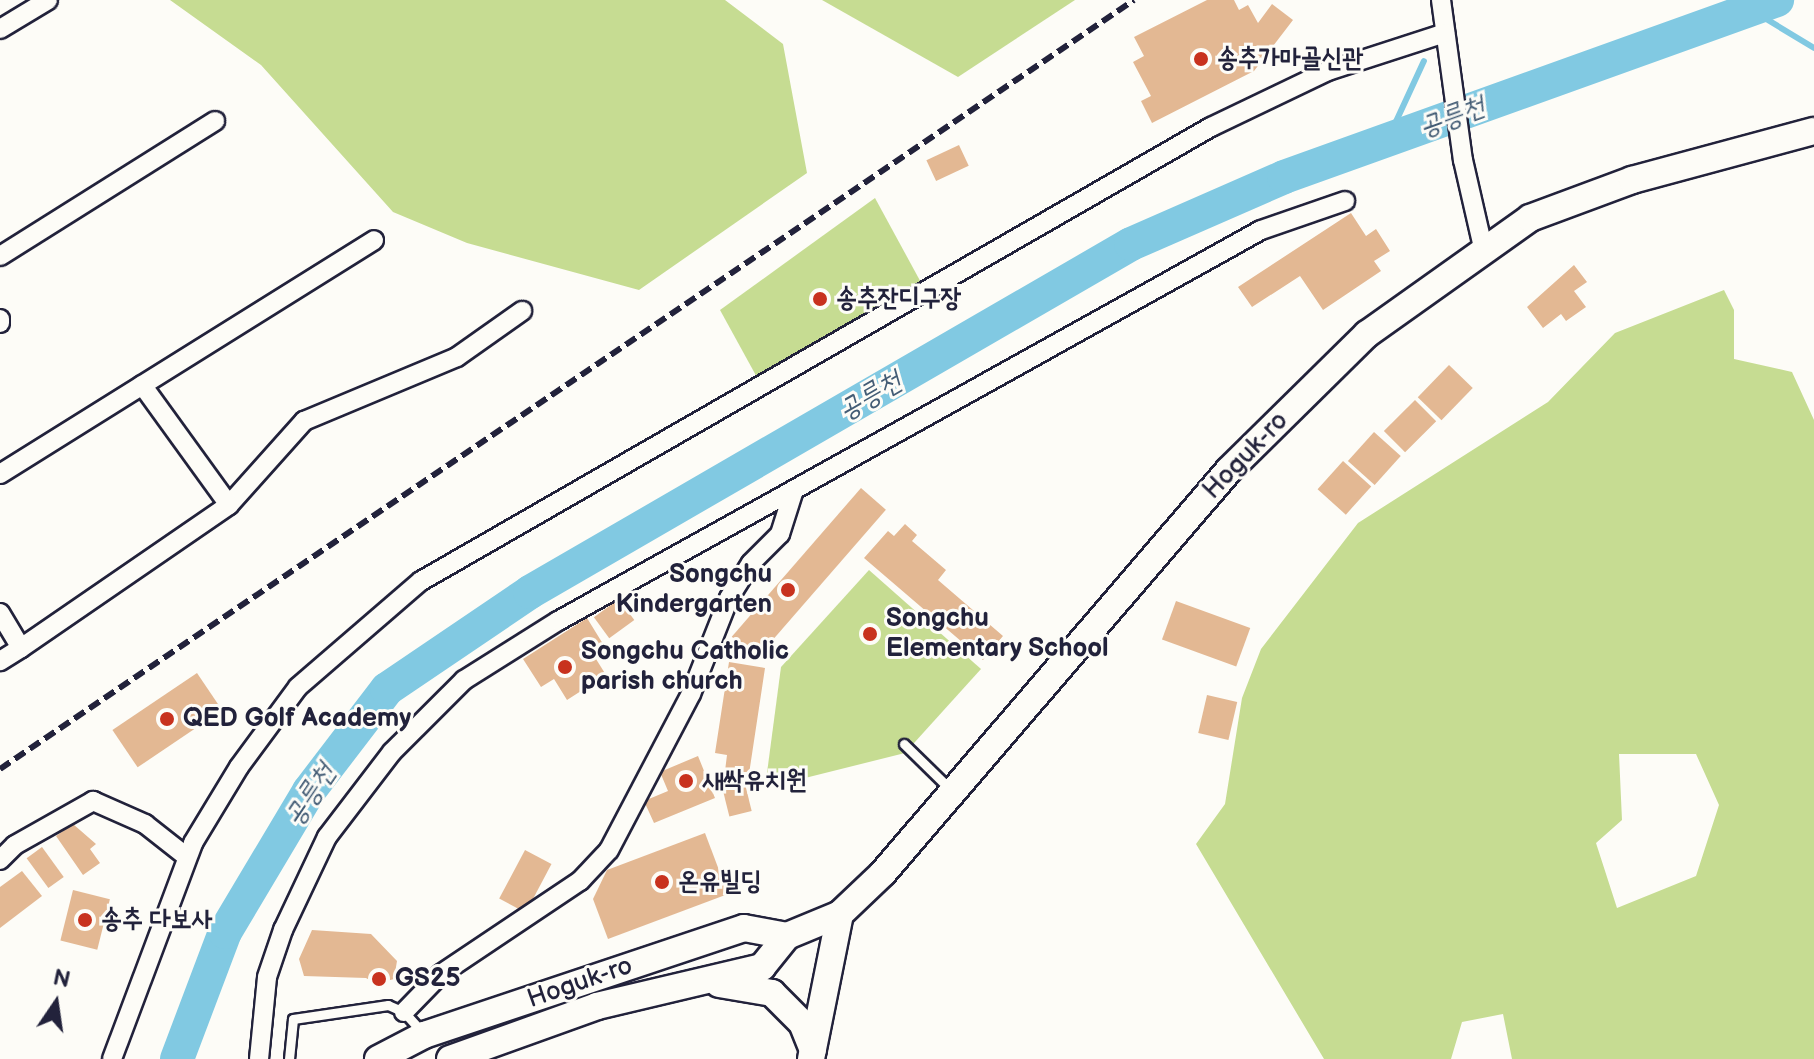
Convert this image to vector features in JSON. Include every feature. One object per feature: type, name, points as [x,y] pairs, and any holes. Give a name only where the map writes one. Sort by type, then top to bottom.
[{"type":"street","points":[[0,29],[48,0]]},
{"type":"street","points":[[1441,0],[1463,160],[1483,247]]},
{"type":"street","points":[[112,1059],[187,857],[239,767],[298,687],[421,581],[1211,127],[1328,71],[1445,33]]},
{"type":"street","points":[[0,256],[215,121]]},
{"type":"street","name":"Hoguk-ro","points":[[450,1059],[597,1006],[711,982],[762,967],[787,936],[840,914],[953,792],[1229,470],[1367,334],[1483,247],[1530,218],[1632,180],[1814,131]]},
{"type":"street","points":[[259,1059],[267,977],[283,930],[327,837],[392,752],[464,680],[501,654],[1261,230],[1345,201]]},
{"type":"street","points":[[0,474],[374,240]]},
{"type":"street","points":[[0,661],[229,505],[304,421],[457,357],[522,311]]},
{"type":"street","points":[[142,385],[229,505]]},
{"type":"street","points":[[404,1012],[441,974],[570,889],[609,850],[691,694],[729,598],[751,563],[780,534],[793,493]]},
{"type":"street","points":[[0,613],[21,648]]},
{"type":"street","points":[[0,860],[15,845],[93,801],[145,824],[187,857]]},
{"type":"street","points":[[812,1054],[840,914]]},
{"type":"street","name":"Hoguk-ro","points":[[378,1059],[424,1035],[744,928],[787,936]]},
{"type":"street","points":[[711,982],[772,993],[802,1023],[812,1054]]},
{"type":"lane","points":[[904,744],[953,792]]},
{"type":"lane","points":[[289,1059],[293,1019],[388,1005],[404,1012],[424,1035]]},
{"type":"green space","points":[[170,0],[725,0],[783,44],[807,173],[639,290],[467,243],[393,212],[261,65]]},
{"type":"green space","points":[[822,0],[1075,0],[958,77]]},
{"type":"green space","name":"송추잔디구장","points":[[875,198],[924,288],[759,381],[720,310]]},
{"type":"green space","points":[[1724,290],[1734,310],[1734,359],[1792,372],[1814,420],[1814,1059],[1512,1059],[1503,1014],[1462,1022],[1451,1059],[1324,1059],[1196,844],[1225,804],[1242,698],[1261,649],[1358,523],[1548,402],[1615,333]],"holes":[[[1619,754],[1696,754],[1719,805],[1696,876],[1617,908],[1596,843],[1622,820]]]},
{"type":"green space","points":[[869,570],[981,669],[905,753],[765,788],[781,667]]},
{"type":"building","name":"송추가마골신관","points":[[1207,0],[1234,0],[1239,10],[1248,5],[1258,23],[1272,4],[1293,20],[1254,71],[1152,123],[1141,101],[1151,96],[1133,62],[1144,56],[1134,37]]},
{"type":"building","points":[[959,145],[969,166],[936,181],[926,160]]},
{"type":"building","points":[[1351,213],[1366,236],[1376,229],[1390,251],[1374,261],[1381,271],[1323,310],[1300,276],[1252,307],[1238,287]]},
{"type":"building","points":[[1574,265],[1587,282],[1574,291],[1586,307],[1566,321],[1561,314],[1543,328],[1527,307]]},
{"type":"building","points":[[1449,365],[1473,388],[1441,420],[1418,397]]},
{"type":"building","points":[[1415,400],[1436,421],[1405,452],[1384,431]]},
{"type":"building","points":[[1374,432],[1401,456],[1375,485],[1348,461]]},
{"type":"building","points":[[1343,461],[1371,486],[1346,515],[1318,489]]},
{"type":"building","points":[[861,488],[886,510],[757,658],[732,637]]},
{"type":"building","points":[[905,524],[917,535],[912,541],[946,570],[938,580],[1003,636],[983,660],[864,558],[888,531],[894,536]]},
{"type":"building","points":[[619,599],[634,620],[609,638],[594,617]]},
{"type":"building","points":[[1176,601],[1250,628],[1236,667],[1162,640]]},
{"type":"building","name":"Songchu Catholic parish church","points":[[587,618],[603,644],[591,651],[606,675],[567,700],[554,679],[541,687],[523,659]]},
{"type":"building","points":[[729,662],[765,668],[749,774],[725,771],[727,755],[715,753]]},
{"type":"building","name":"QED Golf Academy","points":[[197,673],[222,710],[138,767],[112,730]]},
{"type":"building","points":[[1207,695],[1237,702],[1228,740],[1198,733]]},
{"type":"building","name":"새싹유치원","points":[[698,756],[715,798],[654,823],[644,801],[668,791],[660,772]]},
{"type":"building","points":[[743,776],[752,811],[729,816],[721,782]]},
{"type":"building","points":[[73,824],[96,844],[90,849],[100,863],[83,875],[56,836]]},
{"type":"building","name":"온유빌딩","points":[[705,833],[728,894],[608,939],[593,899],[607,870]]},
{"type":"building","points":[[42,847],[64,877],[48,888],[27,858]]},
{"type":"building","points":[[525,850],[551,864],[526,913],[499,899]]},
{"type":"building","points":[[22,871],[42,896],[0,928],[0,887]]},
{"type":"building","name":"송추 다보사","points":[[73,890],[110,899],[97,950],[60,940]]},
{"type":"building","points":[[312,930],[371,934],[397,961],[394,979],[376,984],[366,978],[304,976],[299,959]]},
{"type":"waterway","name":"공릉천","points":[[177,1059],[225,932],[309,791],[387,689],[530,592],[1131,244],[1284,177],[1777,0]]},
{"type":"waterway","points":[[1753,11],[1814,48]]},
{"type":"waterway","points":[[1387,141],[1424,61]]},
{"type":"railway","points":[[0,769],[1134,0]]},
{"type":"place","name":"송추가마골신관","points":[[1201,59]]},
{"type":"place","name":"송추잔디구장","points":[[820,299]]},
{"type":"place","name":"Songchu Kindergarten","points":[[788,590]]},
{"type":"place","name":"Songchu Elementary School","points":[[870,634]]},
{"type":"place","name":"Songchu Catholic parish church","points":[[565,667]]},
{"type":"place","name":"QED Golf Academy","points":[[167,719]]},
{"type":"place","name":"새싹유치원","points":[[686,781]]},
{"type":"place","name":"온유빌딩","points":[[662,882]]},
{"type":"place","name":"송추 다보사","points":[[85,920]]},
{"type":"place","name":"GS25","points":[[379,979]]}]
